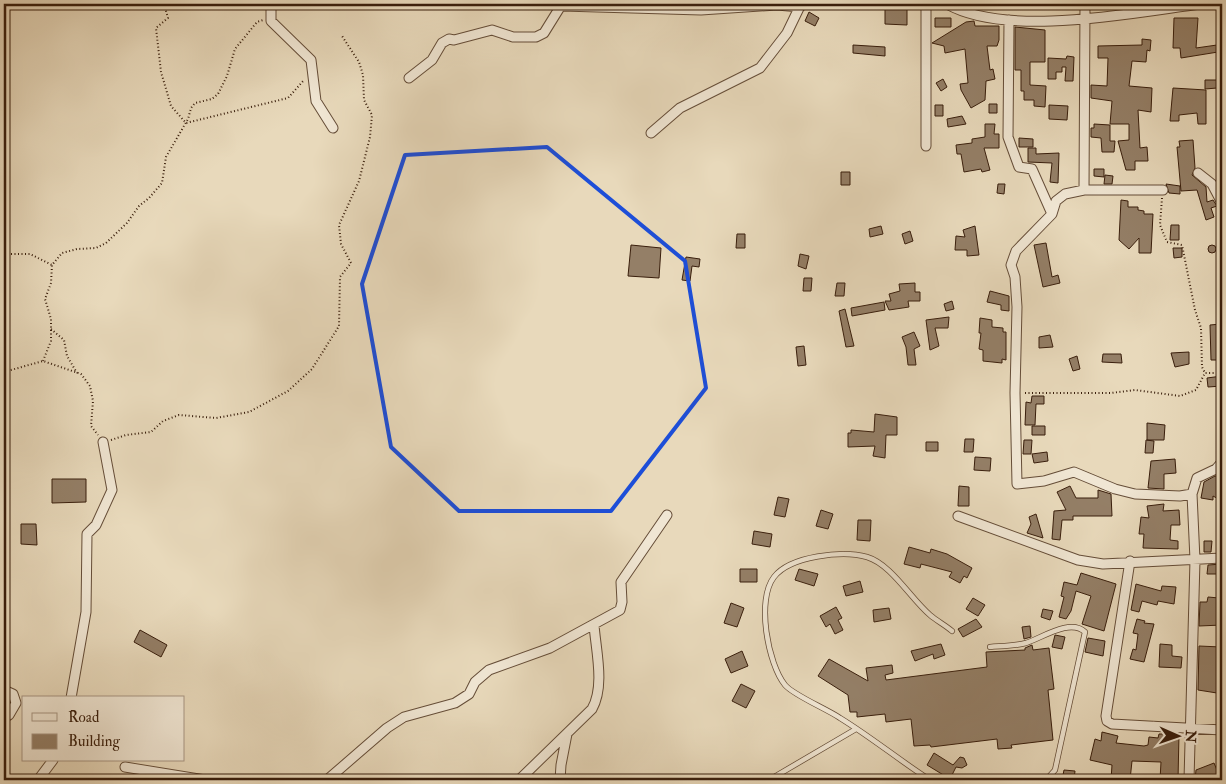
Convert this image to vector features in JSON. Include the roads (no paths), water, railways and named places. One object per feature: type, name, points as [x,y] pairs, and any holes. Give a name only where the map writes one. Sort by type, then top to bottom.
[{"type":"street","points":[[271,4],[271,21],[311,60],[316,101],[333,128]]},
{"type":"street","points":[[926,4],[926,146]]},
{"type":"street","points":[[947,4],[961,12],[1009,20],[1085,20],[1200,4]]},
{"type":"street","points":[[1084,190],[1085,4]]},
{"type":"street","points":[[409,78],[432,60],[442,43],[449,38],[454,40],[492,30],[512,37],[536,37],[544,33],[562,5],[701,10],[801,5],[788,33],[760,68],[680,108],[651,133]]},
{"type":"street","points":[[1009,20],[1008,137],[1019,167],[1032,169],[1052,214]]},
{"type":"street","points":[[1198,173],[1212,184],[1222,202]]},
{"type":"street","points":[[1163,190],[1084,190],[1065,194],[1056,200],[1052,214],[1016,251],[1011,265],[1015,277],[1017,307],[1015,393],[1017,484],[1044,481],[1074,472],[1135,494],[1180,496],[1192,494]]},
{"type":"street","points":[[71,696],[86,612],[87,534],[96,525],[112,490],[103,442]]},
{"type":"street","points":[[1189,780],[1195,560],[1192,494],[1197,478],[1216,469],[1222,462]]},
{"type":"street","points":[[327,780],[387,728],[404,718],[412,714],[455,703],[469,694],[475,682],[489,670],[550,648],[620,610],[622,602],[621,582],[667,515]]},
{"type":"street","points":[[958,516],[1078,560],[1104,564],[1130,561],[1222,558]]},
{"type":"street","points":[[1130,561],[1106,716],[1107,721],[1112,724],[1222,730]]},
{"type":"street","points":[[519,780],[567,734],[592,708],[597,700],[598,678],[594,625]]},
{"type":"street","points":[[4,690],[13,694],[16,703],[9,715],[4,718]]},
{"type":"street","points":[[560,780],[560,765],[567,734]]},
{"type":"street","points":[[38,780],[52,762]]},
{"type":"street","points":[[125,767],[205,780]]},
{"type":"lane","points":[[930,780],[856,729],[786,686],[773,666],[765,618],[766,596],[774,577],[789,566],[823,555],[867,557],[882,566],[930,615],[952,630]]},
{"type":"lane","points":[[990,647],[1025,643],[1047,634],[1073,627],[1080,628],[1085,632],[1055,770],[1046,780]]},
{"type":"lane","points":[[769,780],[856,729]]}]
